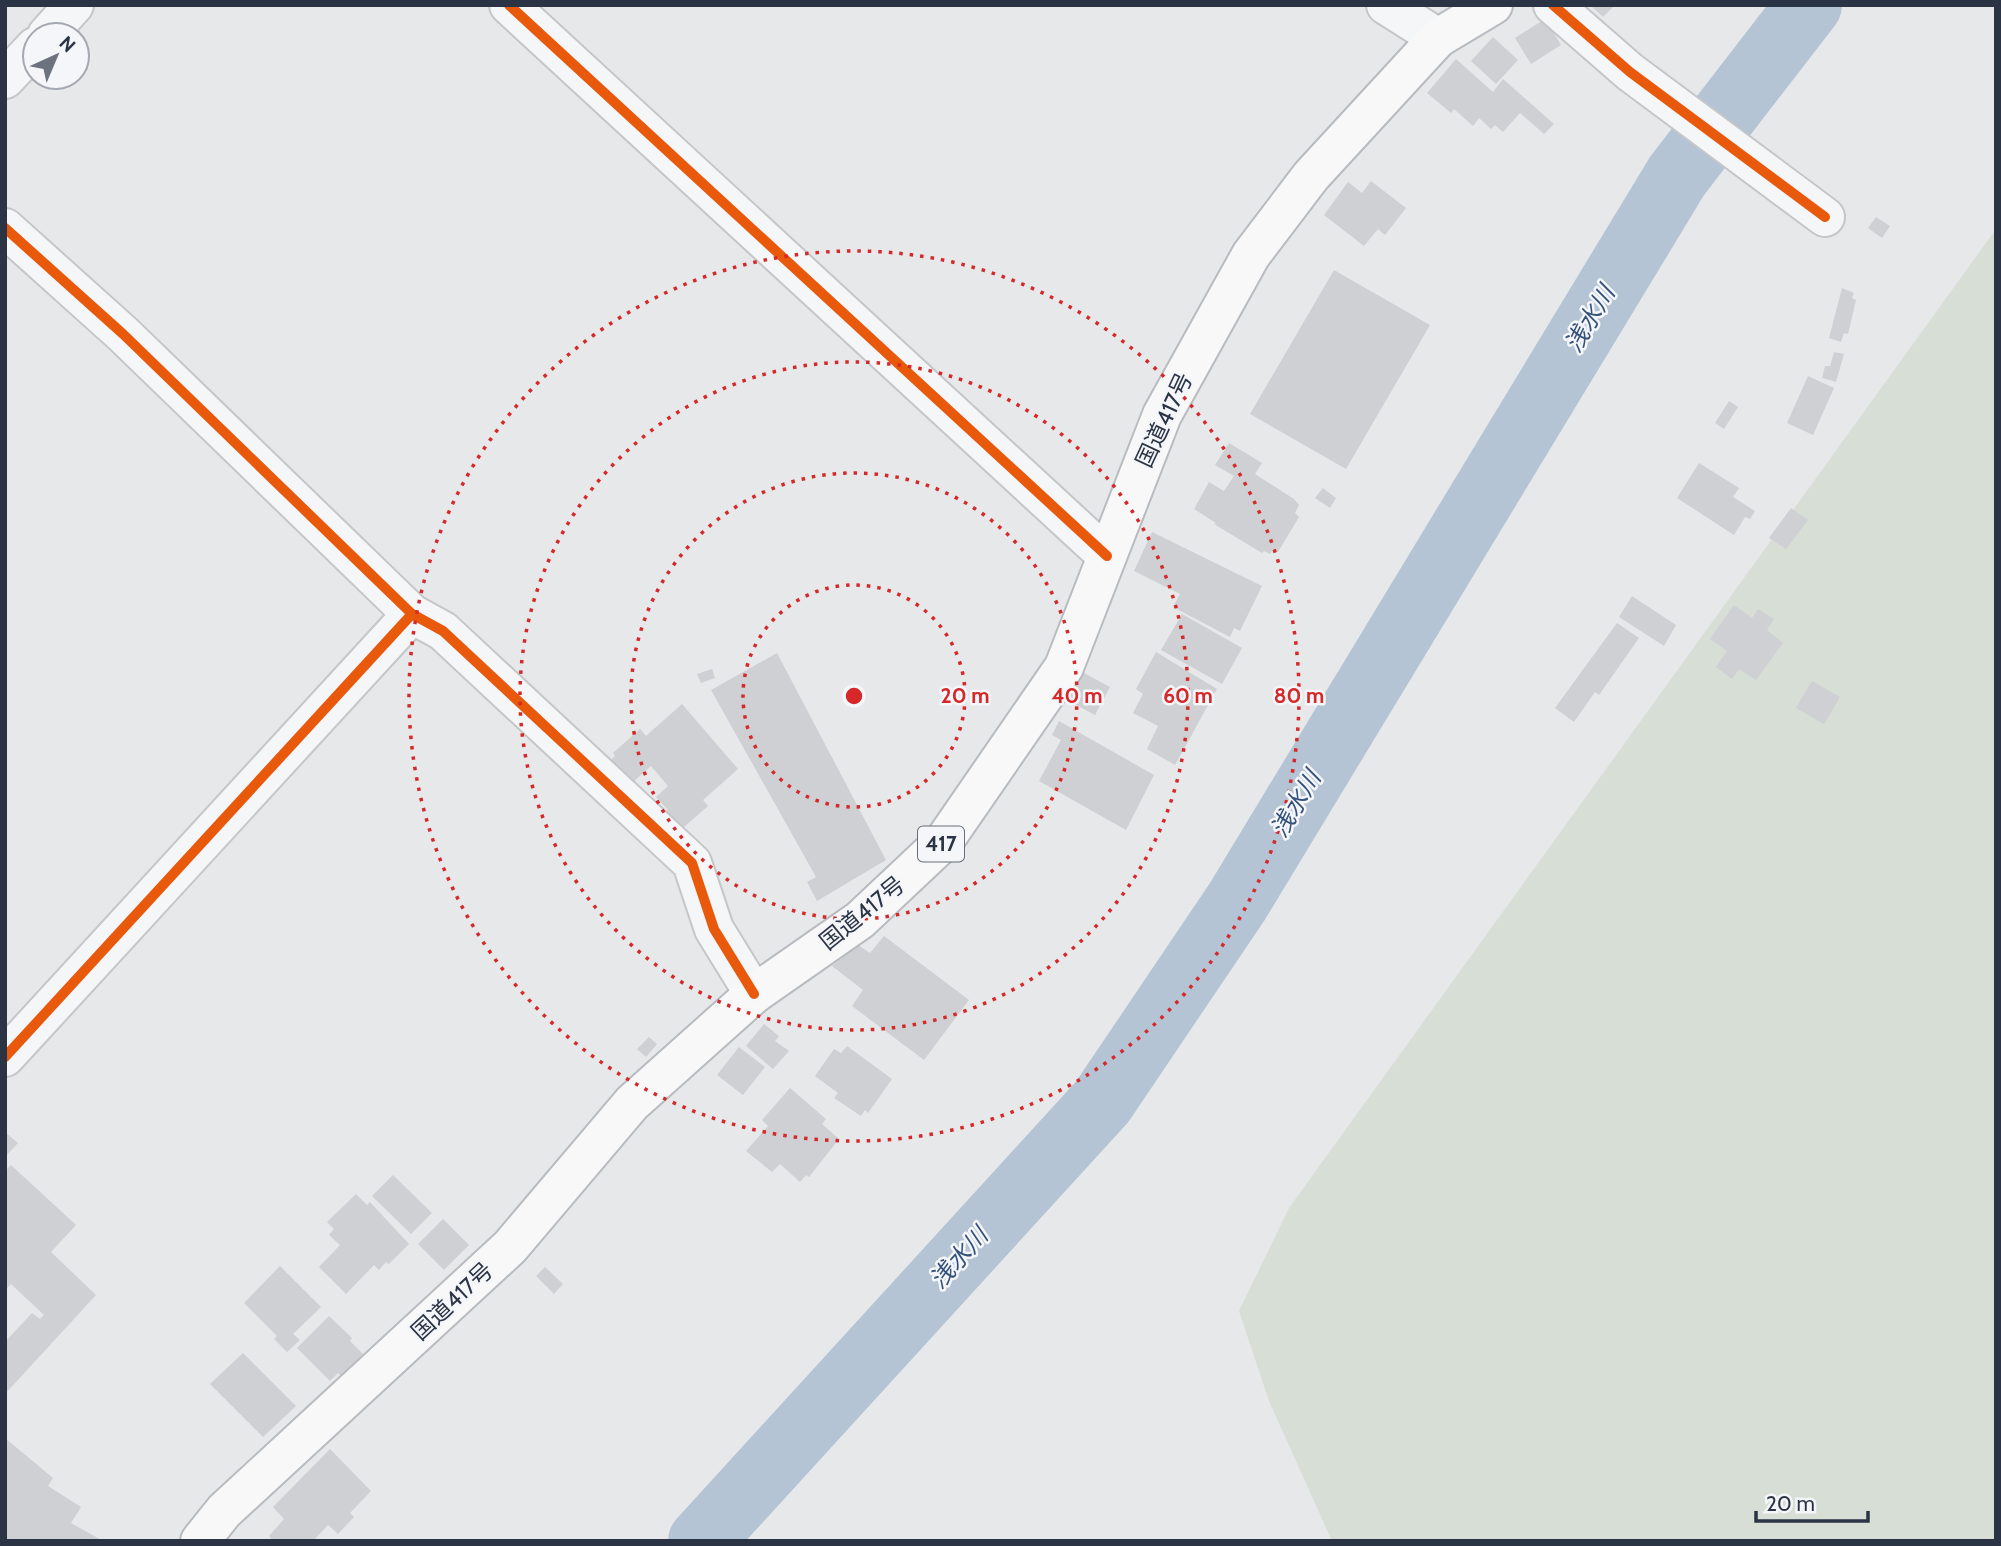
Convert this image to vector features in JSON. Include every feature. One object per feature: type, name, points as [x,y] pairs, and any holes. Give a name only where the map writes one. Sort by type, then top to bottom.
[{"type":"highway","name":"国道417号","points":[[200,1541],[224,1511],[510,1247],[632,1103],[754,994],[860,920],[944,841],[1064,667],[1162,415],[1251,255],[1311,176],[1438,38],[1493,5]]},
{"type":"street","points":[[60,21],[74,5]]},
{"type":"street","points":[[509,5],[1107,556]]},
{"type":"street","points":[[1386,5],[1438,38]]},
{"type":"street","points":[[1553,5],[1630,72],[1825,217]]},
{"type":"street","points":[[5,79],[21,62]]},
{"type":"street","points":[[5,228],[122,334],[412,614],[443,631],[692,863],[714,929],[754,994]]},
{"type":"street","points":[[5,1057],[412,614]]},
{"type":"shaded area","points":[[1996,229],[1996,1541],[1332,1541],[1269,1401],[1239,1311],[1289,1208]]},
{"type":"building","points":[[1590,5],[1615,5],[1603,17]]},
{"type":"building","points":[[1545,19],[1561,45],[1531,64],[1515,38]]},
{"type":"building","points":[[1493,37],[1518,60],[1496,84],[1471,61]]},
{"type":"building","points":[[1456,59],[1493,92],[1503,79],[1554,124],[1544,134],[1520,113],[1503,132],[1495,125],[1491,129],[1479,118],[1473,126],[1454,109],[1451,113],[1427,93]]},
{"type":"building","points":[[1371,181],[1406,208],[1385,235],[1378,229],[1364,246],[1324,215],[1348,182],[1362,193]]},
{"type":"building","points":[[1876,217],[1890,226],[1882,238],[1868,228]]},
{"type":"building","points":[[1334,270],[1430,325],[1346,469],[1250,414]]},
{"type":"building","points":[[1842,288],[1854,293],[1852,298],[1856,300],[1848,334],[1844,333],[1841,342],[1829,338]]},
{"type":"building","points":[[1834,352],[1844,354],[1836,382],[1822,378],[1825,366],[1830,366]]},
{"type":"building","points":[[1808,376],[1834,388],[1813,435],[1787,423]]},
{"type":"building","points":[[1729,401],[1738,407],[1724,429],[1715,423]]},
{"type":"building","points":[[1229,443],[1262,463],[1255,474],[1299,505],[1295,513],[1299,517],[1278,552],[1273,549],[1270,554],[1264,551],[1262,553],[1194,509],[1209,482],[1224,491],[1234,476],[1215,465]]},
{"type":"building","points":[[1699,463],[1739,488],[1733,497],[1755,511],[1750,519],[1745,517],[1734,535],[1677,498]]},
{"type":"building","points":[[1323,488],[1336,498],[1330,508],[1315,498]]},
{"type":"building","points":[[1791,508],[1808,520],[1786,549],[1769,538]]},
{"type":"building","points":[[1152,532],[1262,586],[1240,631],[1234,628],[1230,637],[1173,607],[1180,594],[1134,571]]},
{"type":"building","points":[[1632,596],[1676,625],[1664,646],[1619,617]]},
{"type":"building","points":[[1734,605],[1752,618],[1758,609],[1774,619],[1767,630],[1783,643],[1756,680],[1739,669],[1732,679],[1716,667],[1727,651],[1710,639]]},
{"type":"building","points":[[1182,614],[1242,648],[1222,684],[1161,650]]},
{"type":"building","points":[[1617,623],[1639,638],[1599,695],[1595,692],[1574,722],[1555,708]]},
{"type":"building","points":[[1156,652],[1217,689],[1175,765],[1147,749],[1158,726],[1133,713],[1143,694],[1136,689]]},
{"type":"building","points":[[777,653],[886,860],[817,901],[807,882],[816,877],[711,690]]},
{"type":"building","points":[[712,669],[715,678],[701,683],[697,674]]},
{"type":"building","points":[[1082,672],[1110,687],[1095,715],[1067,700]]},
{"type":"building","points":[[1812,681],[1840,697],[1824,724],[1796,708]]},
{"type":"building","points":[[682,704],[738,769],[703,800],[708,806],[677,833],[662,816],[668,810],[656,797],[668,786],[651,766],[632,783],[611,760],[615,756],[613,753],[640,729],[646,736]]},
{"type":"building","points":[[1059,721],[1154,775],[1126,830],[1039,781],[1061,740],[1052,735]]},
{"type":"building","points":[[884,936],[969,1000],[924,1060],[852,1006],[863,990],[832,966],[858,945],[870,953]]},
{"type":"building","points":[[764,1024],[779,1036],[775,1041],[789,1051],[773,1069],[746,1046]]},
{"type":"building","points":[[649,1037],[657,1044],[646,1057],[637,1049]]},
{"type":"building","points":[[847,1046],[892,1079],[868,1113],[865,1110],[861,1116],[834,1098],[838,1093],[815,1076],[834,1049],[841,1053]]},
{"type":"building","points":[[739,1047],[765,1067],[743,1095],[717,1075]]},
{"type":"building","points":[[790,1088],[826,1119],[822,1124],[839,1139],[809,1177],[806,1175],[800,1182],[780,1164],[772,1172],[746,1151],[768,1126],[762,1120]]},
{"type":"building","points":[[5,1132],[18,1143],[5,1157]]},
{"type":"building","points":[[11,1165],[76,1225],[51,1252],[96,1295],[5,1394],[5,1342],[32,1313],[40,1319],[44,1315],[11,1284],[5,1290],[5,1171]]},
{"type":"building","points":[[393,1175],[432,1213],[411,1234],[372,1196]]},
{"type":"building","points":[[356,1194],[367,1205],[370,1202],[409,1244],[379,1270],[374,1265],[346,1294],[319,1267],[340,1245],[329,1235],[334,1229],[327,1222]]},
{"type":"building","points":[[443,1219],[469,1245],[444,1270],[418,1244]]},
{"type":"building","points":[[280,1266],[321,1307],[293,1334],[300,1340],[287,1352],[274,1339],[277,1336],[244,1303]]},
{"type":"building","points":[[545,1267],[563,1284],[554,1294],[536,1276]]},
{"type":"building","points":[[329,1316],[352,1338],[350,1341],[364,1355],[342,1377],[338,1373],[330,1381],[297,1348]]},
{"type":"building","points":[[243,1353],[296,1406],[263,1437],[210,1384]]},
{"type":"building","points":[[5,1438],[53,1478],[48,1486],[81,1507],[71,1523],[103,1541],[5,1541]]},
{"type":"building","points":[[330,1449],[371,1491],[350,1513],[354,1517],[338,1534],[328,1525],[313,1541],[273,1541],[269,1536],[284,1519],[273,1507]]},
{"type":"waterway","name":"浅水川","points":[[701,1541],[1102,1102],[1237,902],[1677,176],[1809,5]]},
{"type":"cycle path","points":[[509,5],[1107,556]]},
{"type":"cycle path","points":[[1553,5],[1630,72],[1825,217]]},
{"type":"cycle path","points":[[5,228],[123,334],[412,614],[443,631],[692,863],[714,929],[754,994]]},
{"type":"cycle path","points":[[5,1057],[412,614]]}]
